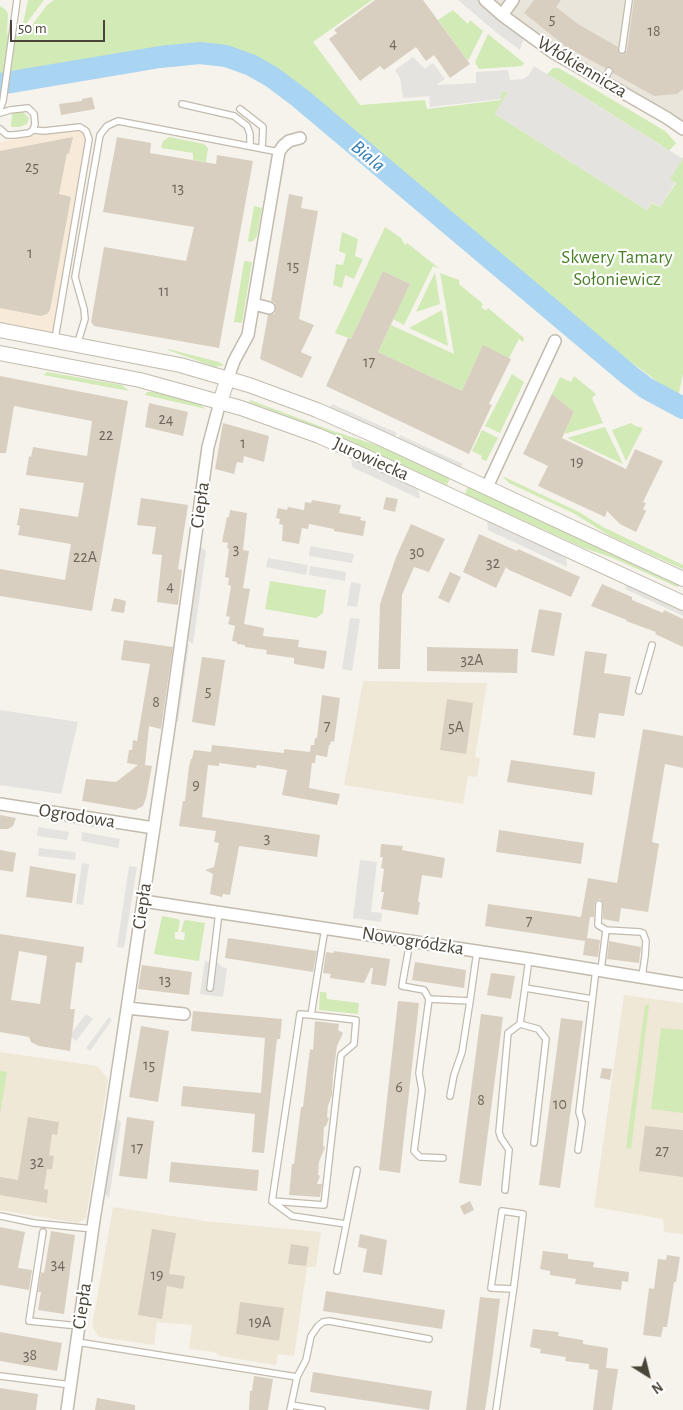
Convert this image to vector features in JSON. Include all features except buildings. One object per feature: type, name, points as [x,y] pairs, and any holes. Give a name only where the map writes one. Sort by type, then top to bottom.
[{"type":"street","name":"Włókiennicza","points":[[486,0],[502,15],[554,53],[606,76],[683,129]]},
{"type":"street","points":[[502,15],[513,0]]},
{"type":"street","points":[[220,402],[234,361],[248,335],[280,152],[289,141],[300,138]]},
{"type":"street","points":[[254,304],[269,308]]},
{"type":"street","name":"Jurowiecka","points":[[0,330],[180,365],[228,378],[317,410],[683,579]]},
{"type":"street","points":[[42,361],[55,341]]},
{"type":"street","points":[[486,487],[554,341]]},
{"type":"street","name":"Jurowiecka","points":[[0,353],[140,380],[220,402],[319,436],[680,598]]},
{"type":"street","name":"Ciepła","points":[[67,1410],[92,1229],[154,828],[208,447],[220,402]]},
{"type":"street","name":"Ogrodowa","points":[[0,804],[154,828]]},
{"type":"street","name":"Nowogródzka","points":[[143,901],[683,984]]},
{"type":"street","points":[[127,1008],[184,1014]]},
{"type":"lane","points":[[0,109],[8,68],[17,0]]},
{"type":"lane","points":[[622,50],[629,0]]},
{"type":"lane","points":[[3,100],[8,110]]},
{"type":"lane","points":[[182,104],[234,116],[247,126],[250,134],[250,146]]},
{"type":"lane","points":[[0,113],[23,108],[32,110],[35,124],[34,130]]},
{"type":"lane","points":[[240,110],[263,127],[262,149]]},
{"type":"lane","points":[[77,346],[85,319],[75,277],[100,136],[104,130],[118,121],[280,152]]},
{"type":"lane","points":[[0,129],[7,135],[14,135],[29,133],[34,130],[44,131],[74,126],[86,131],[89,139],[55,341]]},
{"type":"lane","points":[[639,691],[652,644]]},
{"type":"lane","points":[[599,904],[598,926],[606,930],[643,933],[646,941],[642,977]]},
{"type":"lane","points":[[210,988],[219,912]]},
{"type":"lane","points":[[311,1015],[325,928]]},
{"type":"lane","points":[[578,1150],[582,1122],[579,1112],[592,999],[606,930]]},
{"type":"lane","points":[[410,941],[402,986],[424,990],[429,999],[419,1073],[422,1090],[414,1151],[420,1156],[443,1158]]},
{"type":"lane","points":[[450,1096],[454,1075],[462,1052],[477,951]]},
{"type":"lane","points":[[505,1190],[509,1150],[499,1132],[508,1033],[520,1024],[529,959]]},
{"type":"lane","points":[[525,988],[592,999]]},
{"type":"lane","points":[[429,999],[470,1001]]},
{"type":"lane","points":[[300,1014],[356,1020],[354,1044],[341,1055],[324,1205],[272,1201],[300,1014]]},
{"type":"lane","points":[[520,1024],[538,1029],[546,1039],[534,1143]]},
{"type":"lane","points":[[337,1270],[357,1170]]},
{"type":"lane","points":[[272,1201],[292,1216],[346,1224]]},
{"type":"lane","points":[[496,1410],[513,1289],[523,1214],[502,1211],[491,1288],[513,1289]]},
{"type":"lane","points":[[0,1216],[34,1223],[92,1229]]},
{"type":"lane","points":[[43,1232],[29,1321],[79,1326]]},
{"type":"lane","points":[[322,1410],[291,1408],[297,1377],[306,1360],[311,1336],[323,1322],[329,1321],[429,1339]]},
{"type":"lane","points":[[77,1342],[297,1377]]},
{"type":"lane","points":[[0,1376],[70,1385]]},
{"type":"shaded area","points":[[458,0],[485,0],[525,34],[520,50],[497,33]]},
{"type":"shaded area","points":[[495,0],[683,0],[683,122],[560,52],[512,17]]},
{"type":"shaded area","points":[[413,57],[425,69],[433,63],[445,79],[438,85],[476,83],[476,72],[508,70],[510,80],[523,79],[529,75],[534,66],[683,159],[670,179],[675,183],[660,207],[652,202],[647,210],[495,114],[508,91],[501,92],[501,99],[430,107],[429,96],[403,98],[400,78],[395,70]]},
{"type":"shaded area","points":[[80,127],[88,137],[55,341],[0,331],[0,142]]},
{"type":"shaded area","points":[[332,404],[397,433],[395,437],[330,408]]},
{"type":"shaded area","points":[[400,435],[463,464],[461,468],[398,439]]},
{"type":"shaded area","points":[[351,457],[418,488],[420,499],[352,467]]},
{"type":"shaded area","points":[[487,520],[566,556],[567,567],[488,530]]},
{"type":"shaded area","points":[[198,545],[206,551],[193,644],[186,640]]},
{"type":"shaded area","points":[[310,546],[354,554],[352,563],[309,556]]},
{"type":"shaded area","points":[[268,558],[308,565],[306,575],[266,567]]},
{"type":"shaded area","points":[[310,566],[346,572],[345,581],[309,575]]},
{"type":"shaded area","points":[[351,582],[361,584],[357,607],[347,606]]},
{"type":"shaded area","points":[[627,585],[683,610],[683,616],[625,589]]},
{"type":"shaded area","points":[[350,618],[360,619],[352,671],[342,669]]},
{"type":"shaded area","points":[[186,644],[189,644],[178,722],[175,722]]},
{"type":"shaded area","points":[[363,681],[487,683],[475,757],[480,758],[477,777],[468,776],[463,804],[344,785]]},
{"type":"shaded area","points":[[0,710],[78,722],[61,794],[0,785]]},
{"type":"shaded area","points":[[48,817],[98,825],[98,828],[48,820]]},
{"type":"shaded area","points":[[38,827],[69,832],[67,840],[37,836]]},
{"type":"shaded area","points":[[82,832],[120,839],[118,848],[81,841]]},
{"type":"shaded area","points":[[39,848],[76,852],[75,860],[38,856]]},
{"type":"shaded area","points":[[360,860],[377,862],[371,912],[382,913],[381,922],[353,918]]},
{"type":"shaded area","points":[[82,863],[89,864],[83,905],[76,904]]},
{"type":"shaded area","points":[[129,866],[137,867],[124,948],[117,947]]},
{"type":"shaded area","points":[[205,961],[218,963],[222,967],[227,968],[223,997],[200,994]]},
{"type":"shaded area","points":[[624,995],[683,1003],[683,1234],[664,1232],[663,1219],[594,1207]]},
{"type":"shaded area","points":[[86,1014],[93,1019],[76,1041],[69,1036]]},
{"type":"shaded area","points":[[109,1017],[112,1020],[90,1051],[86,1048]]},
{"type":"shaded area","points":[[0,1052],[98,1066],[108,1080],[86,1218],[78,1223],[0,1210]]},
{"type":"shaded area","points":[[114,1116],[121,1122],[109,1198],[102,1192]]},
{"type":"shaded area","points":[[113,1207],[205,1221],[321,1232],[316,1267],[307,1267],[294,1356],[278,1354],[276,1365],[220,1356],[214,1352],[189,1349],[192,1325],[157,1322],[154,1345],[99,1337],[92,1326]]},
{"type":"green space","points":[[28,0],[44,0],[22,28]]},
{"type":"green space","name":"Skwery Tamary Sołoniewicz","points":[[54,0],[372,0],[313,42],[360,105],[425,100],[427,109],[501,100],[501,92],[509,91],[495,114],[647,210],[652,203],[660,207],[676,183],[669,179],[683,157],[683,374],[678,397],[501,265],[300,98],[272,77],[251,65],[226,56],[200,53],[160,56],[0,83],[0,6],[8,14],[7,34],[29,29],[47,5]]},
{"type":"green space","points":[[453,10],[468,24],[470,20],[483,31],[468,61],[438,20]]},
{"type":"green space","points":[[488,34],[524,63],[522,66],[479,69],[475,62]]},
{"type":"green space","points":[[553,68],[559,68],[665,131],[676,143],[668,152],[664,147],[546,75]]},
{"type":"green space","points":[[23,112],[29,118],[27,124],[11,127],[12,114]]},
{"type":"green space","points":[[169,137],[204,144],[208,148],[206,162],[193,160],[193,153],[161,148],[163,141]]},
{"type":"green space","points":[[254,206],[262,208],[257,236],[253,241],[249,242],[248,241]]},
{"type":"green space","points":[[385,227],[401,238],[405,245],[407,243],[440,269],[433,266],[404,325],[393,319],[410,284],[383,271],[351,339],[335,333]]},
{"type":"green space","points":[[342,232],[358,239],[355,256],[363,259],[354,279],[345,275],[342,288],[333,285],[336,264],[343,265],[346,254],[339,251]]},
{"type":"green space","points":[[244,262],[252,262],[242,323],[234,322]]},
{"type":"green space","points":[[435,272],[440,304],[416,312]]},
{"type":"green space","points":[[440,273],[459,280],[459,284],[483,304],[481,307],[486,311],[488,308],[524,338],[523,342],[519,339],[509,358],[483,346],[462,391],[378,352],[391,325],[454,354]]},
{"type":"green space","points":[[442,310],[448,346],[409,328]]},
{"type":"green space","points":[[168,349],[219,362],[224,365],[215,367]]},
{"type":"green space","points":[[47,372],[122,385],[129,391],[43,375]]},
{"type":"green space","points":[[512,374],[524,382],[500,433],[485,426]]},
{"type":"green space","points":[[574,376],[596,394],[592,398],[603,423],[564,434],[574,412],[552,394],[560,377],[571,382]]},
{"type":"green space","points":[[147,392],[156,392],[198,403],[206,409],[145,395]]},
{"type":"green space","points":[[250,400],[333,431],[380,446],[450,478],[447,485],[314,426],[249,402]]},
{"type":"green space","points":[[631,423],[643,428],[626,461],[612,430]]},
{"type":"green space","points":[[605,427],[623,464],[567,438]]},
{"type":"green space","points":[[482,430],[498,438],[486,461],[481,459],[482,456],[472,451]]},
{"type":"green space","points":[[502,476],[579,512],[603,527],[683,565],[683,569],[612,537],[573,513],[509,483]]},
{"type":"green space","points":[[468,487],[679,586],[677,587],[613,558],[584,548],[465,494]]},
{"type":"green space","points":[[270,581],[326,590],[323,613],[316,618],[265,609]]},
{"type":"green space","points":[[162,916],[180,921],[178,932],[175,932],[175,939],[184,940],[185,933],[181,932],[184,921],[205,923],[199,961],[154,954]]},
{"type":"green space","points":[[320,992],[326,992],[327,999],[359,1003],[358,1014],[319,1010]]},
{"type":"green space","points":[[645,1005],[649,1005],[631,1149],[626,1148]]},
{"type":"green space","points":[[661,1028],[683,1030],[683,1113],[651,1109]]},
{"type":"green space","points":[[0,1071],[7,1072],[0,1115]]},
{"type":"waterway","name":"Biala","points":[[0,84],[160,57],[200,53],[226,56],[251,65],[272,77],[300,98],[629,375],[646,388],[683,408]]}]
